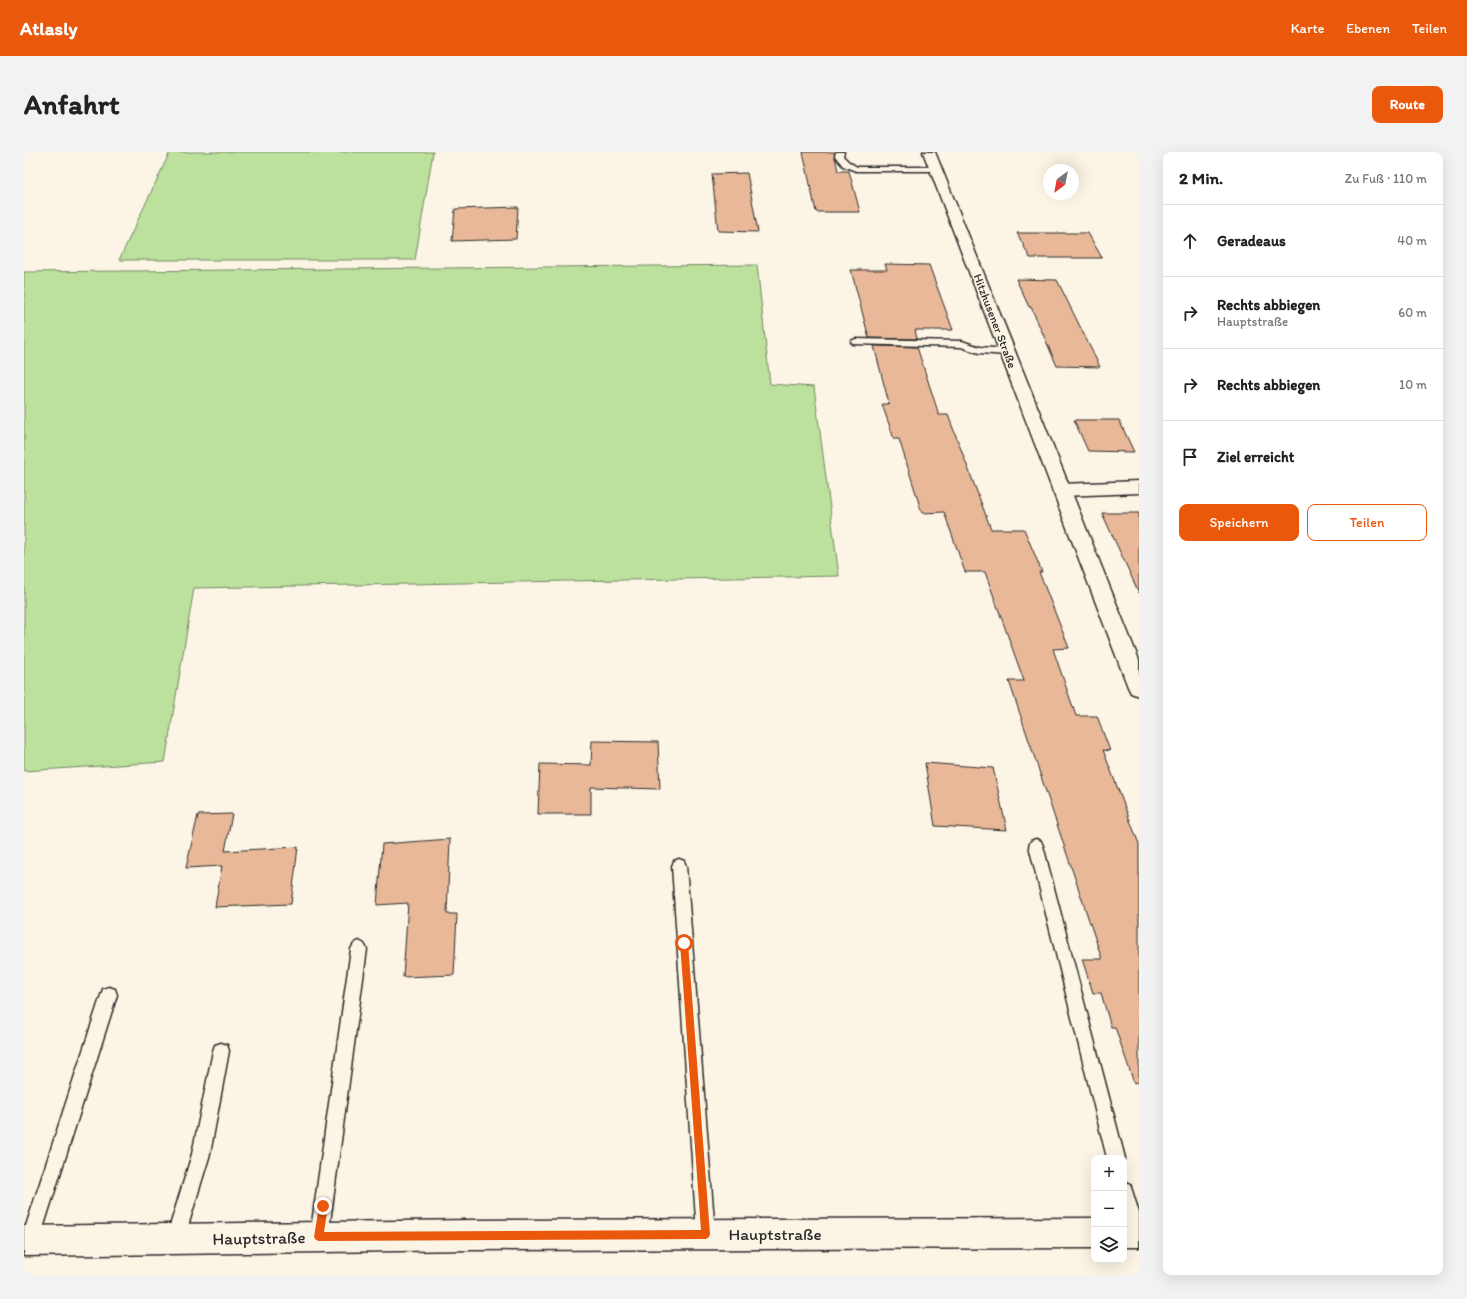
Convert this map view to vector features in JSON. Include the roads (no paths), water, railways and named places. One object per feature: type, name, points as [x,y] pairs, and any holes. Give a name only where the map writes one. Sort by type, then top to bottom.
[{"type":"street","name":"Hitzhusener Straße","points":[[929,152],[1139,687]]},
{"type":"street","points":[[1061,490],[1139,487]]},
{"type":"street","name":"Hauptstraße","points":[[27,1241],[319,1237],[1091,1232]]},
{"type":"lane","points":[[840,152],[839,156],[846,164],[856,169],[936,169]]},
{"type":"lane","points":[[856,342],[962,344],[979,350],[1007,352]]},
{"type":"lane","points":[[1036,846],[1115,1155]]},
{"type":"lane","points":[[679,866],[706,1234]]},
{"type":"lane","points":[[319,1237],[359,949]]},
{"type":"lane","points":[[27,1241],[109,995]]},
{"type":"lane","points":[[175,1239],[201,1154],[221,1051]]},
{"type":"lane","points":[[1124,1191],[1133,1232]]}]
